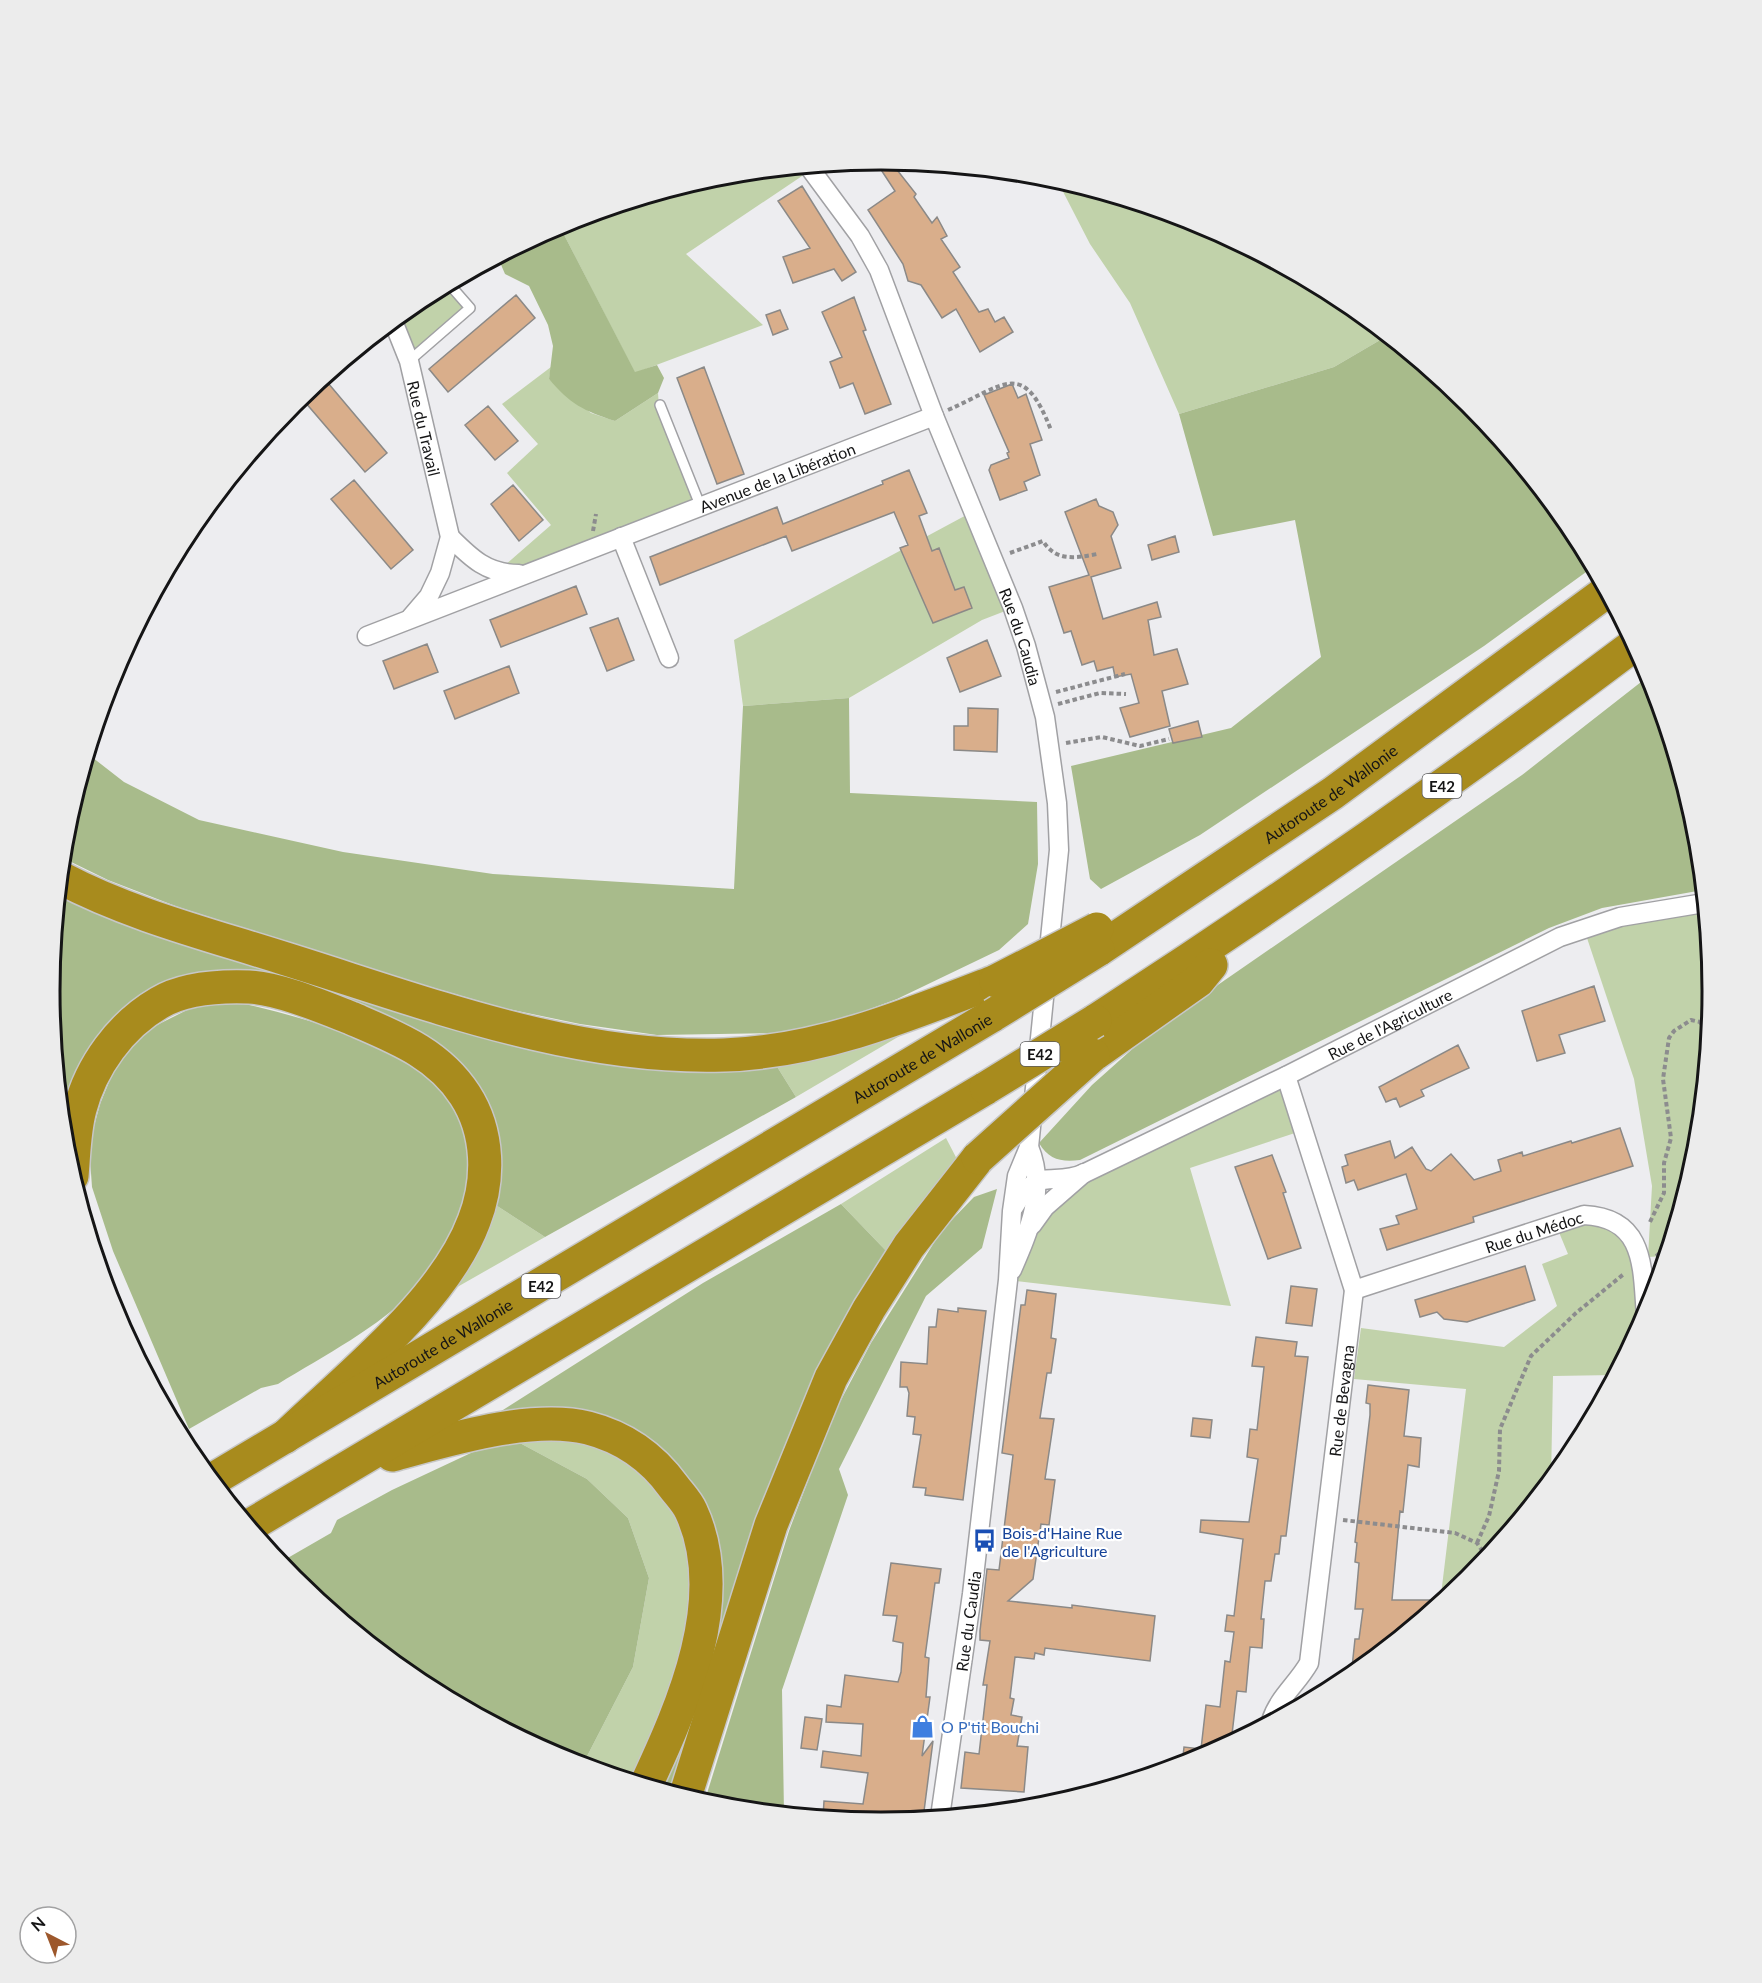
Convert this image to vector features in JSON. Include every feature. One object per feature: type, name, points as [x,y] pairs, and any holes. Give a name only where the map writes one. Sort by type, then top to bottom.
[{"type":"highway","name":"Autoroute de Wallonie","points":[[219,1476],[993,1015],[1108,936],[1333,793],[1600,596]]},
{"type":"highway","name":"E42","points":[[255,1522],[1095,1021],[1246,923],[1531,723],[1627,650]]},
{"type":"highway","points":[[67,881],[85,891],[160,919],[497,1024],[580,1042],[665,1053],[724,1055],[787,1049],[845,1035],[908,1015],[1108,936]]},
{"type":"highway","points":[[687,1789],[771,1525],[831,1378],[869,1309],[909,1246],[978,1158],[1094,1055],[1198,981],[1246,923]]},
{"type":"highway","points":[[75,1148],[80,1108],[97,1065],[122,1034],[160,1003],[192,990],[251,987],[316,1004],[410,1043],[432,1058],[460,1088],[482,1133],[485,1172],[475,1220],[462,1248],[445,1277],[420,1306],[285,1437]]},
{"type":"highway","points":[[353,1466],[473,1434],[535,1425],[587,1428],[629,1443],[662,1471],[691,1511],[703,1551],[706,1610],[689,1679],[648,1778]]},
{"type":"street","name":"Rue du Caudia","points":[[814,173],[860,236],[874,261],[1026,646],[1042,702],[1051,747],[1059,850],[1028,1187],[1031,1227],[1008,1280]]},
{"type":"street","name":"Rue du Travail","points":[[396,329],[409,361],[450,537],[440,573],[429,596],[408,621]]},
{"type":"street","name":"Avenue de la Libération","points":[[367,636],[934,416]]},
{"type":"street","points":[[450,537],[483,567],[504,574],[525,574]]},
{"type":"street","points":[[621,537],[669,658]]},
{"type":"street","name":"Rue de l'Agriculture","points":[[1028,1187],[1045,1177],[1075,1177],[1084,1173],[1286,1076],[1560,937],[1620,917],[1697,904]]},
{"type":"street","name":"Rue de Bevagna","points":[[1276,1711],[1281,1700],[1302,1676],[1309,1663],[1354,1290],[1286,1076]]},
{"type":"street","points":[[1032,1154],[1044,1168],[1065,1176]]},
{"type":"street","name":"Rue de l'Agriculture","points":[[1031,1227],[1053,1199],[1076,1183],[1084,1173]]},
{"type":"street","name":"Rue du Caudia","points":[[941,1810],[972,1594],[1008,1280],[1012,1211],[1028,1187]]},
{"type":"street","points":[[1028,1187],[1038,1202],[1053,1199]]},
{"type":"street","name":"Rue du Médoc","points":[[1354,1290],[1584,1215],[1604,1216],[1617,1223],[1632,1238],[1642,1257],[1644,1293]]},
{"type":"lane","points":[[409,361],[470,308],[455,290]]},
{"type":"lane","points":[[660,405],[700,506]]},
{"type":"path","points":[[934,416],[1007,384],[1017,383],[1029,388],[1035,396],[1051,430]]},
{"type":"path","points":[[992,560],[1043,541],[1048,549],[1064,557],[1097,554]]},
{"type":"path","points":[[1042,702],[1125,674]]},
{"type":"path","points":[[1042,702],[1100,693],[1126,694]]},
{"type":"path","points":[[1051,747],[1102,737],[1140,746],[1169,739]]},
{"type":"path","points":[[1650,1222],[1664,1193],[1664,1162],[1671,1138],[1663,1079],[1670,1038],[1674,1031],[1691,1020],[1701,1023]]},
{"type":"path","points":[[1477,1543],[1490,1515],[1498,1471],[1500,1429],[1531,1356],[1642,1257]]},
{"type":"path","points":[[1327,1518],[1455,1533],[1477,1543],[1482,1550]]},
{"type":"green space","points":[[804,175],[686,254],[763,325],[635,373],[564,234],[617,214],[669,198],[721,186]]},
{"type":"green space","points":[[1063,191],[1145,214],[1244,255],[1292,280],[1381,340],[1334,367],[1179,414],[1130,303],[1090,244]]},
{"type":"green space","points":[[564,234],[635,372],[657,365],[664,378],[658,393],[615,421],[578,406],[549,379],[553,346],[548,325],[529,286],[505,274],[501,264]]},
{"type":"green space","points":[[455,290],[470,308],[409,361],[396,329]]},
{"type":"green space","points":[[1381,340],[1462,411],[1498,450],[1564,535],[1586,572],[1484,646],[1200,835],[1101,889],[1090,879],[1071,766],[1231,728],[1321,657],[1295,520],[1213,536],[1179,414],[1334,367]]},
{"type":"green space","points":[[551,367],[549,379],[591,413],[615,421],[658,393],[659,406],[700,505],[577,554],[497,572],[551,525],[507,473],[538,444],[502,404]]},
{"type":"green space","points":[[972,512],[1013,608],[982,620],[849,698],[743,706],[734,640]]},
{"type":"green space","points":[[1642,682],[1674,779],[1686,831],[1696,891],[1602,908],[1549,928],[1080,1160],[1056,1159],[1043,1149],[1039,1143],[1092,1085],[1157,1027],[1522,775]]},
{"type":"green space","points":[[849,698],[850,793],[1037,802],[1038,864],[1028,924],[999,950],[897,999],[835,1022],[781,1033],[657,1035],[580,1024],[503,1008],[393,976],[178,907],[108,880],[71,862],[94,759],[124,782],[199,820],[343,852],[493,874],[734,889],[743,706]]},
{"type":"green space","points":[[66,892],[486,1034],[776,1065],[796,1097],[545,1237],[491,1202],[495,1152],[386,1017],[154,991],[70,1117],[62,1045],[60,992]]},
{"type":"green space","points":[[1697,910],[1702,992],[1695,1099],[1674,1204],[1657,1256],[1648,1257],[1652,1186],[1634,1079],[1584,929]]},
{"type":"green space","points":[[236,1002],[379,1042],[404,1055],[427,1074],[454,1108],[465,1134],[469,1175],[466,1196],[452,1237],[430,1273],[402,1302],[350,1340],[278,1384],[261,1388],[189,1429],[113,1251],[92,1187],[89,1145],[100,1104],[118,1060],[145,1031],[197,1005]]},
{"type":"green space","points":[[937,1014],[796,1097],[776,1065]]},
{"type":"green space","points":[[1286,1076],[1304,1130],[1190,1168],[1231,1306],[1008,1280],[1053,1199]]},
{"type":"green space","points":[[946,1138],[960,1165],[891,1256],[841,1204]]},
{"type":"green space","points":[[997,1189],[982,1248],[926,1296],[839,1469],[848,1495],[782,1690],[784,1806],[707,1794],[789,1531],[832,1417],[871,1343],[942,1230],[974,1197]]},
{"type":"green space","points":[[491,1202],[545,1237],[445,1294]]},
{"type":"green space","points":[[841,1204],[891,1256],[681,1788],[663,1783],[711,1642],[671,1461],[495,1415],[703,1283]]},
{"type":"green space","points":[[1584,1215],[1632,1238],[1643,1298],[1606,1375],[1553,1376],[1551,1465],[1498,1533],[1441,1591],[1466,1389],[1354,1379],[1361,1328],[1504,1347],[1557,1306],[1542,1264],[1568,1254],[1556,1225]]},
{"type":"green space","points":[[543,1438],[583,1442],[626,1457],[677,1508],[695,1575],[677,1678],[640,1776],[586,1757],[633,1667],[649,1578],[628,1518],[587,1479],[518,1442]]},
{"type":"green space","points":[[518,1442],[587,1479],[628,1518],[649,1578],[633,1667],[586,1757],[518,1728],[470,1703],[425,1674],[381,1643],[340,1609],[287,1558],[331,1533],[337,1520],[392,1490],[473,1452]]},
{"type":"building","points":[[881,170],[898,171],[916,194],[914,197],[932,223],[937,217],[947,236],[941,239],[960,267],[953,272],[979,312],[988,309],[995,322],[1004,317],[1013,332],[980,352],[956,309],[942,318],[921,285],[908,281],[903,264],[868,210],[895,191]]},
{"type":"building","points":[[802,186],[856,272],[842,281],[834,269],[793,283],[783,257],[810,248],[778,201]]},
{"type":"building","points":[[516,295],[535,318],[448,392],[429,369]]},
{"type":"building","points":[[854,297],[866,330],[863,331],[891,404],[865,414],[853,383],[840,388],[830,362],[842,357],[822,312]]},
{"type":"building","points":[[780,310],[788,329],[773,335],[766,315]]},
{"type":"building","points":[[704,367],[744,474],[717,484],[677,378]]},
{"type":"building","points":[[329,384],[387,453],[365,472],[307,404]]},
{"type":"building","points":[[1012,384],[1018,398],[1026,394],[1042,440],[1030,444],[1040,475],[1024,482],[1027,490],[1000,500],[989,470],[991,465],[1009,458],[1007,453],[1009,452],[984,395]]},
{"type":"building","points":[[488,406],[518,441],[495,460],[465,425]]},
{"type":"building","points":[[909,470],[927,513],[919,516],[932,551],[939,548],[955,590],[964,587],[972,608],[933,623],[900,548],[908,545],[894,512],[792,551],[786,536],[660,585],[650,557],[777,507],[783,524],[883,484],[882,481]]},
{"type":"building","points":[[354,480],[413,550],[391,569],[331,499]]},
{"type":"building","points":[[513,485],[543,520],[519,541],[491,504]]},
{"type":"building","points":[[1096,499],[1099,506],[1113,512],[1118,525],[1111,536],[1121,568],[1091,577],[1103,619],[1157,602],[1161,617],[1148,620],[1154,655],[1177,649],[1188,684],[1162,691],[1170,726],[1130,737],[1120,708],[1139,703],[1131,674],[1115,677],[1113,667],[1097,671],[1094,661],[1082,665],[1071,631],[1064,633],[1049,587],[1089,575],[1065,512]]},
{"type":"building","points":[[1175,536],[1179,552],[1152,560],[1148,545]]},
{"type":"building","points":[[576,586],[587,614],[501,647],[490,620]]},
{"type":"building","points":[[618,618],[634,660],[607,671],[590,628]]},
{"type":"building","points":[[987,640],[1001,676],[960,692],[947,658]]},
{"type":"building","points":[[427,644],[438,672],[394,689],[383,661]]},
{"type":"building","points":[[509,666],[519,693],[455,719],[444,691]]},
{"type":"building","points":[[968,708],[998,709],[997,752],[954,750],[954,726],[968,726]]},
{"type":"building","points":[[1198,721],[1202,737],[1173,743],[1169,729]]},
{"type":"building","points":[[1594,986],[1605,1021],[1559,1035],[1565,1053],[1537,1061],[1522,1011]]},
{"type":"building","points":[[1458,1045],[1469,1068],[1421,1090],[1424,1096],[1400,1107],[1396,1098],[1386,1102],[1379,1087]]},
{"type":"building","points":[[1620,1128],[1633,1166],[1473,1217],[1474,1222],[1387,1250],[1380,1229],[1399,1224],[1396,1216],[1417,1209],[1406,1174],[1358,1190],[1354,1180],[1346,1183],[1342,1167],[1348,1165],[1345,1155],[1390,1141],[1395,1158],[1412,1147],[1426,1169],[1431,1171],[1451,1154],[1474,1180],[1501,1171],[1498,1160],[1522,1152],[1523,1156]]},
{"type":"building","points":[[1272,1155],[1286,1192],[1283,1193],[1301,1248],[1268,1259],[1235,1167]]},
{"type":"building","points":[[1525,1266],[1535,1300],[1467,1322],[1444,1319],[1437,1312],[1420,1317],[1415,1300]]},
{"type":"building","points":[[1291,1286],[1317,1289],[1312,1326],[1286,1323]]},
{"type":"building","points":[[1027,1290],[1056,1294],[1051,1338],[1056,1339],[1051,1373],[1047,1373],[1040,1418],[1054,1419],[1045,1479],[1055,1480],[1049,1525],[1041,1524],[1033,1579],[1008,1601],[1072,1608],[1072,1605],[1155,1616],[1150,1661],[1045,1648],[1044,1655],[1035,1653],[1034,1659],[1015,1657],[1010,1698],[1014,1699],[1011,1715],[1022,1717],[1017,1746],[1028,1747],[1024,1792],[961,1788],[965,1752],[979,1754],[987,1685],[983,1685],[990,1641],[980,1640],[980,1631],[987,1569],[999,1570],[1013,1455],[1002,1453],[1021,1305],[1025,1305]]},
{"type":"building","points":[[958,1308],[986,1311],[963,1500],[925,1495],[926,1488],[913,1487],[921,1435],[913,1434],[915,1417],[907,1416],[909,1393],[907,1387],[900,1387],[901,1362],[927,1364],[929,1327],[936,1327],[938,1309],[958,1312]]},
{"type":"building","points":[[1256,1337],[1297,1342],[1295,1356],[1308,1357],[1286,1536],[1281,1536],[1279,1554],[1275,1554],[1271,1581],[1265,1581],[1261,1619],[1264,1619],[1262,1648],[1250,1647],[1246,1692],[1237,1691],[1232,1733],[1201,1747],[1206,1705],[1220,1707],[1225,1661],[1230,1662],[1234,1632],[1225,1631],[1227,1615],[1234,1616],[1243,1539],[1200,1532],[1201,1520],[1249,1522],[1258,1459],[1247,1457],[1250,1429],[1257,1430],[1264,1367],[1252,1366]]},
{"type":"building","points":[[1368,1385],[1409,1390],[1404,1436],[1421,1438],[1419,1467],[1408,1465],[1403,1512],[1400,1511],[1392,1600],[1432,1600],[1381,1643],[1352,1663],[1355,1639],[1359,1639],[1363,1609],[1355,1609],[1359,1563],[1355,1562],[1357,1543],[1355,1542],[1370,1415],[1370,1404],[1366,1403]]},
{"type":"building","points":[[1193,1418],[1212,1420],[1210,1438],[1191,1436]]},
{"type":"building","points":[[891,1563],[941,1569],[939,1583],[935,1583],[925,1657],[929,1658],[926,1697],[930,1697],[922,1756],[933,1741],[924,1811],[881,1813],[823,1811],[824,1801],[863,1804],[868,1773],[821,1767],[823,1751],[861,1756],[863,1724],[826,1722],[827,1705],[841,1707],[845,1675],[898,1682],[903,1643],[893,1641],[897,1616],[883,1615]]},
{"type":"building","points":[[805,1717],[822,1719],[817,1750],[801,1748]]},
{"type":"building","points":[[1184,1747],[1198,1749],[1183,1754]]},
{"type":"place","name":"Bois-d'Haine Rue de l'Agriculture","points":[[984,1541]]},
{"type":"place","name":"O P'tit Bouchi","points":[[923,1726]]}]
